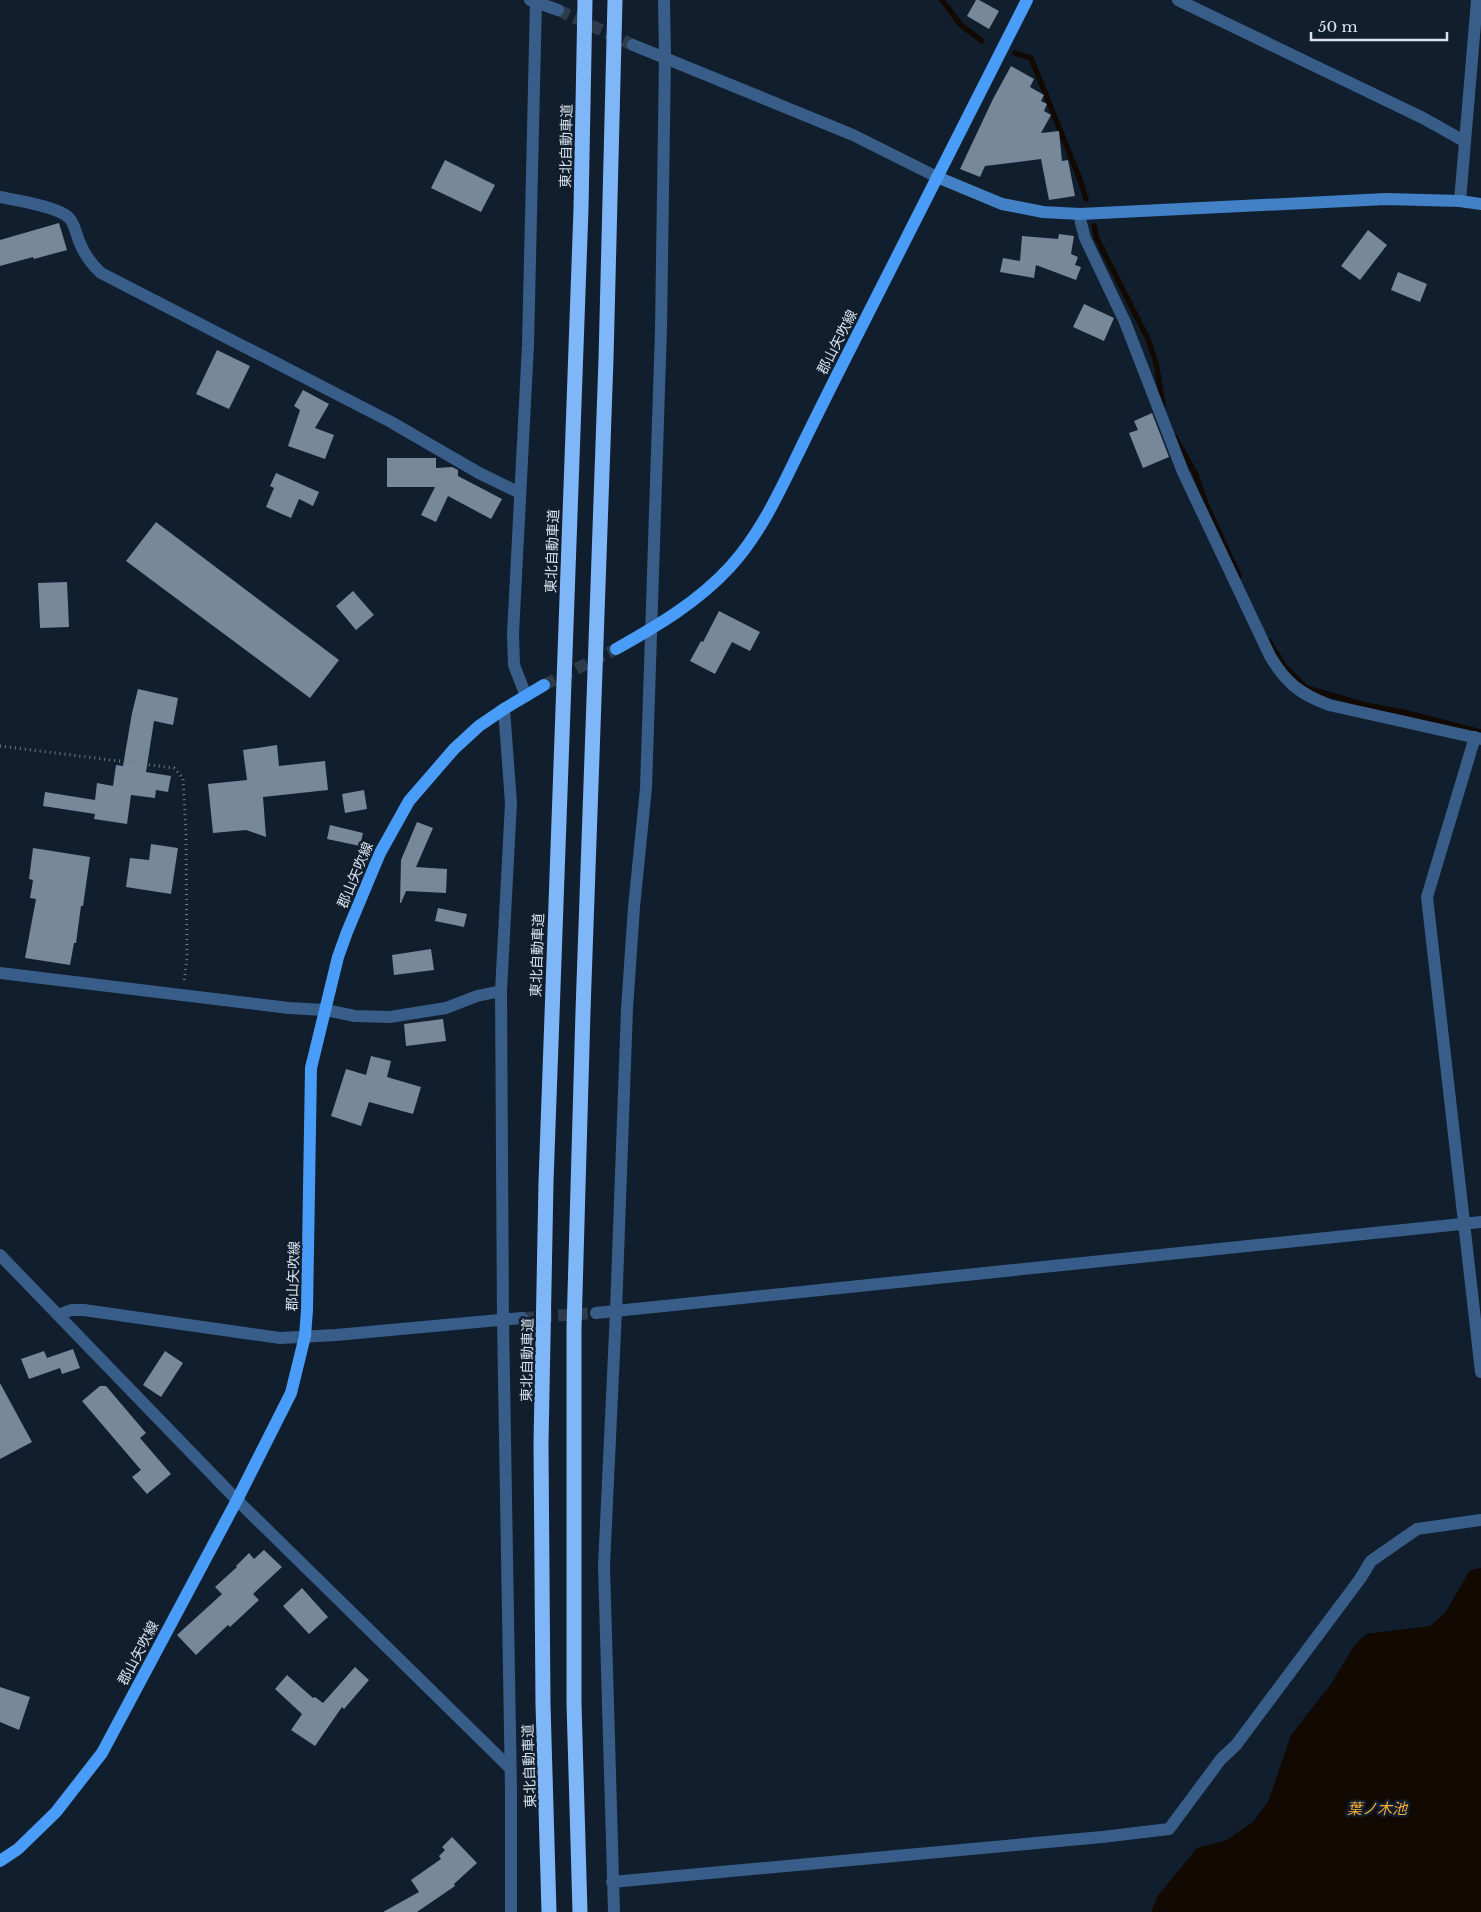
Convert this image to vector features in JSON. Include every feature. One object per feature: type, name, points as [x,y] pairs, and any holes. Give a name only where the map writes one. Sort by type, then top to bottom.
[{"type":"highway","name":"東北自動車道","points":[[549,1912],[543,1704],[542,1481],[546,1192],[580,209],[585,0]]},
{"type":"highway","points":[[580,1912],[574,1684],[574,1329],[583,991],[608,300],[615,0]]},
{"type":"main road","name":"郡山矢吹線","points":[[616,648],[652,629],[681,610],[710,586],[731,566],[762,524],[774,504],[1027,0]]},
{"type":"main road","name":"郡山矢吹線","points":[[0,1861],[18,1849],[56,1812],[102,1753],[237,1500],[291,1393],[305,1336],[309,1254],[311,1068],[338,957],[380,853],[409,801],[454,749],[479,726],[544,685]]},
{"type":"street","points":[[614,1912],[604,1566],[627,1009],[634,906],[646,788],[661,330],[665,57],[664,0]]},
{"type":"street","points":[[1178,0],[1423,118],[1464,140]]},
{"type":"street","points":[[1460,201],[1477,0]]},
{"type":"street","points":[[526,696],[514,665],[513,634],[528,344],[534,1],[558,10]]},
{"type":"street","points":[[633,45],[853,135],[938,177],[1002,204],[1043,212],[1080,214],[1386,200],[1460,201],[1481,204]]},
{"type":"street","points":[[0,197],[43,206],[63,214],[70,219],[78,241],[91,264],[101,273],[391,422],[479,473],[520,493]]},
{"type":"street","points":[[1080,214],[1085,238],[1125,322],[1183,472],[1270,656],[1285,679],[1307,696],[1329,705],[1478,738],[1427,896],[1481,1372]]},
{"type":"street","points":[[504,709],[511,803],[501,991],[503,1320],[511,1912]]},
{"type":"street","points":[[0,973],[289,1008],[325,1010],[355,1016],[390,1017],[446,1008],[477,996],[501,991]]},
{"type":"street","points":[[596,1313],[1481,1222]]},
{"type":"street","points":[[0,1255],[237,1500],[510,1768]]},
{"type":"street","points":[[58,1315],[77,1309],[280,1338],[336,1335],[522,1318]]},
{"type":"street","points":[[612,1882],[1102,1837],[1169,1829],[1220,1759],[1236,1745],[1360,1579],[1371,1561],[1417,1529],[1481,1520]]},
{"type":"path","points":[[0,746],[174,768],[180,774],[182,778],[186,843],[187,958],[182,995]]},
{"type":"water","name":"葉ノ木池","points":[[1481,1568],[1481,1912],[1151,1912],[1157,1897],[1197,1848],[1227,1840],[1253,1822],[1268,1802],[1291,1735],[1331,1684],[1354,1646],[1366,1634],[1430,1626],[1445,1613],[1470,1570]]},
{"type":"building","points":[[976,0],[999,11],[989,29],[967,16]]},
{"type":"building","points":[[1011,66],[1034,79],[1030,87],[1044,95],[1041,101],[1047,104],[1044,111],[1051,115],[1041,133],[1059,131],[1062,161],[1068,160],[1075,196],[1049,200],[1041,159],[985,166],[980,177],[960,169]]},
{"type":"building","points":[[445,160],[495,185],[481,212],[431,188]]},
{"type":"building","points":[[59,223],[67,250],[0,266],[0,240]]},
{"type":"building","points":[[1368,230],[1387,245],[1360,280],[1341,266]]},
{"type":"building","points":[[1059,234],[1074,236],[1071,254],[1078,257],[1075,265],[1081,267],[1076,280],[1036,265],[1034,278],[1000,272],[1003,258],[1020,261],[1022,236],[1058,239]]},
{"type":"building","points":[[1398,272],[1427,284],[1420,302],[1391,290]]},
{"type":"building","points":[[1084,304],[1114,318],[1104,341],[1073,327]]},
{"type":"building","points":[[217,350],[250,366],[229,409],[196,394]]},
{"type":"building","points":[[303,390],[329,404],[315,428],[334,435],[325,459],[288,446],[300,410],[294,406]]},
{"type":"building","points":[[1152,413],[1169,457],[1143,468],[1129,433],[1138,430],[1134,421]]},
{"type":"building","points":[[387,458],[436,458],[436,468],[452,467],[458,470],[458,476],[502,499],[491,519],[448,496],[436,522],[421,515],[435,487],[387,487]]},
{"type":"building","points":[[276,473],[319,492],[313,506],[299,499],[291,518],[266,507],[274,488],[270,486]]},
{"type":"building","points":[[156,522],[339,660],[310,698],[126,561]]},
{"type":"building","points":[[67,582],[69,627],[40,628],[38,583]]},
{"type":"building","points":[[353,591],[374,615],[356,630],[336,606]]},
{"type":"building","points":[[719,611],[760,632],[750,651],[732,642],[715,674],[690,661],[701,641],[703,642]]},
{"type":"building","points":[[138,689],[178,698],[173,725],[154,721],[146,772],[171,776],[168,792],[156,790],[155,798],[131,795],[127,824],[94,819],[95,814],[43,806],[45,792],[95,800],[97,783],[113,786],[116,765],[123,766]]},
{"type":"building","points":[[277,745],[279,766],[325,761],[328,790],[263,797],[266,837],[246,830],[213,833],[208,784],[247,780],[243,750]]},
{"type":"building","points":[[364,790],[367,809],[345,813],[342,794]]},
{"type":"building","points":[[417,822],[433,828],[416,867],[447,869],[446,893],[406,891],[400,903],[401,860]]},
{"type":"building","points":[[330,825],[363,833],[360,846],[327,839]]},
{"type":"building","points":[[151,844],[178,848],[171,894],[126,887],[130,858],[149,860]]},
{"type":"building","points":[[33,848],[90,857],[83,906],[81,906],[76,943],[74,943],[70,965],[25,958],[36,899],[30,898],[33,880],[29,879]]},
{"type":"building","points":[[438,908],[467,914],[464,927],[435,921]]},
{"type":"building","points":[[431,949],[434,970],[394,975],[392,955]]},
{"type":"building","points":[[443,1019],[446,1041],[406,1046],[404,1024]]},
{"type":"building","points":[[371,1056],[391,1061],[387,1077],[421,1087],[413,1114],[369,1102],[361,1126],[331,1116],[346,1069],[366,1075]]},
{"type":"building","points":[[73,1349],[80,1368],[62,1374],[60,1368],[29,1379],[21,1359],[44,1351],[47,1358]]},
{"type":"building","points":[[165,1351],[183,1363],[161,1397],[143,1385]]},
{"type":"building","points":[[0,1383],[32,1442],[0,1459]]},
{"type":"building","points":[[100,1386],[106,1386],[146,1433],[140,1438],[171,1474],[147,1494],[132,1477],[141,1470],[82,1401]]},
{"type":"building","points":[[264,1550],[282,1567],[253,1594],[259,1600],[230,1627],[228,1625],[196,1655],[177,1635],[222,1594],[215,1587],[249,1553],[254,1559]]},
{"type":"building","points":[[302,1588],[328,1617],[309,1634],[283,1606]]},
{"type":"building","points":[[355,1667],[369,1680],[344,1709],[342,1707],[315,1746],[291,1730],[302,1714],[275,1689],[287,1675],[313,1698],[315,1697],[323,1703]]},
{"type":"building","points":[[0,1687],[30,1697],[19,1730],[0,1722]]},
{"type":"building","points":[[452,1837],[477,1863],[454,1884],[455,1886],[417,1912],[383,1912],[419,1892],[411,1880],[441,1859],[439,1856],[445,1850],[442,1847]]},
{"type":"waterway","points":[[942,0],[961,25],[982,41]]},
{"type":"waterway","points":[[1015,53],[1031,58],[1081,182],[1086,199]]},
{"type":"waterway","points":[[1094,226],[1097,239],[1148,339],[1156,363],[1163,405]]},
{"type":"waterway","points":[[1175,437],[1195,473],[1206,504],[1239,576]]},
{"type":"waterway","points":[[1269,641],[1284,666],[1306,688],[1365,705],[1403,712],[1481,732]]},
{"type":"tunnel","points":[[558,10],[633,45]]},
{"type":"tunnel","points":[[544,685],[616,649]]},
{"type":"tunnel","points":[[522,1318],[596,1313]]}]
